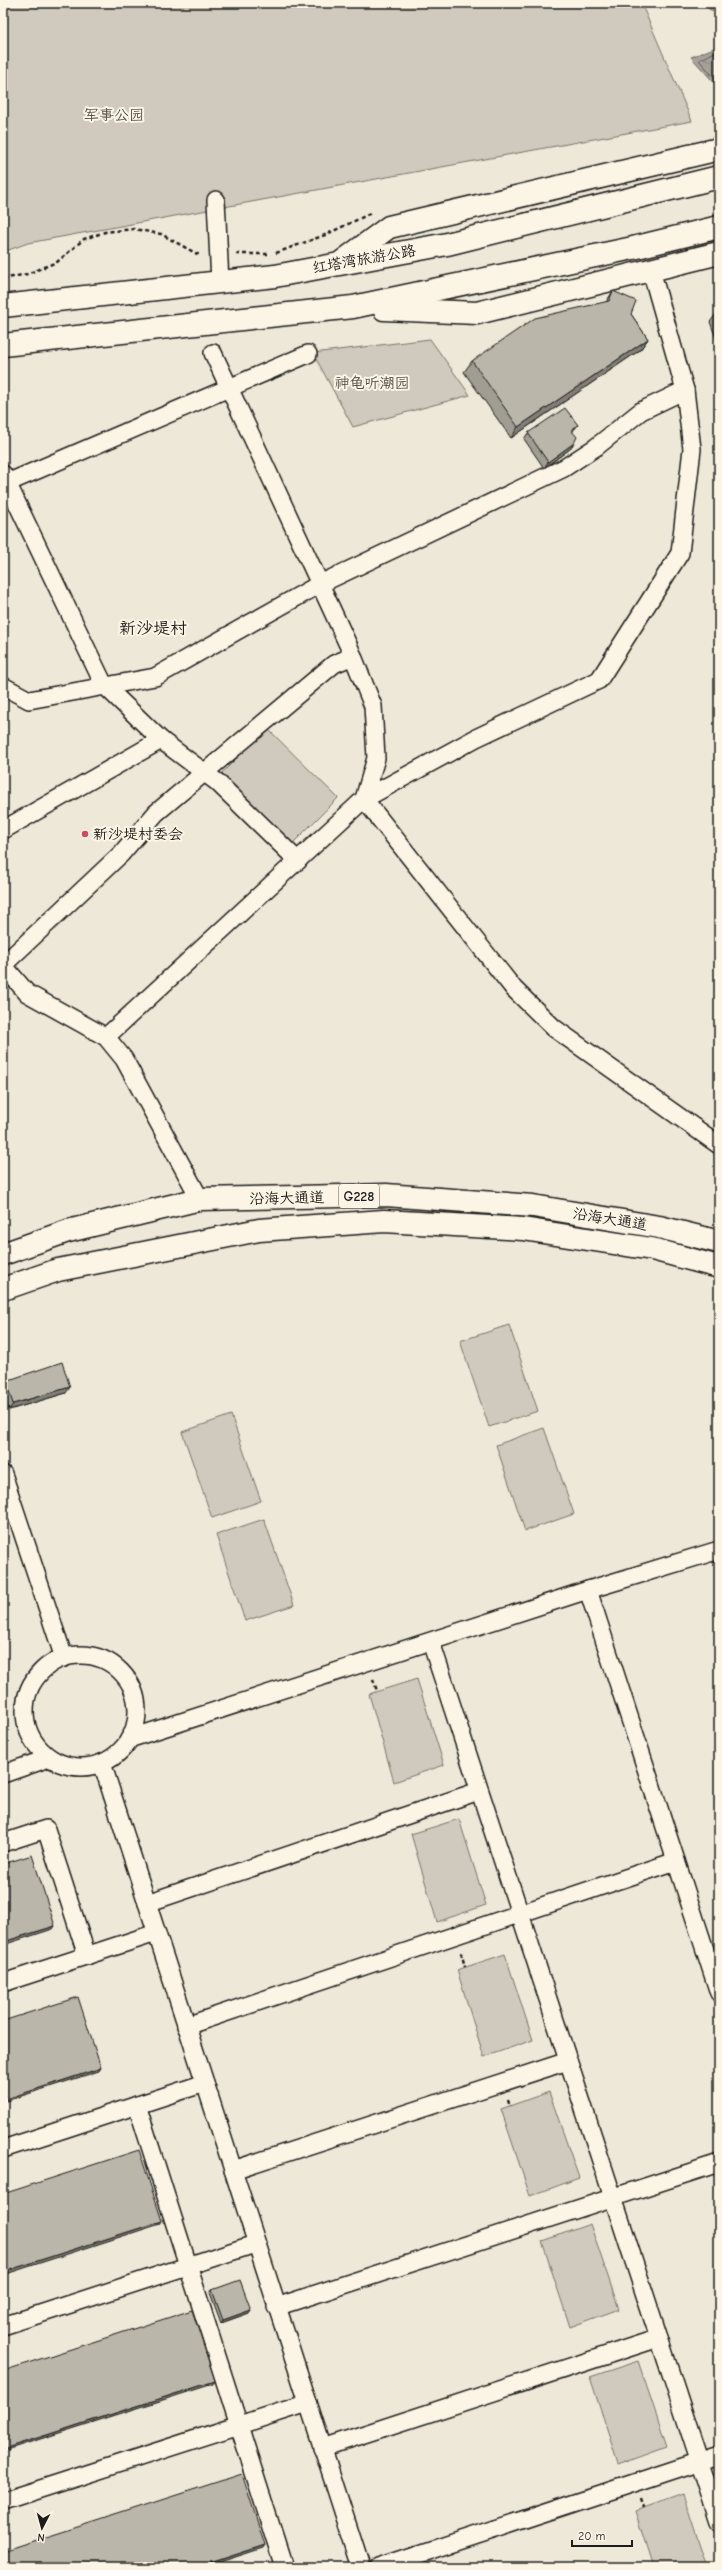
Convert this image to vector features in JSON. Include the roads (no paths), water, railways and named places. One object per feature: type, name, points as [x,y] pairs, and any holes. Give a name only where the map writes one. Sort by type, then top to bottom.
[{"type":"main road","points":[[339,264],[389,227],[719,150]]},
{"type":"main road","name":"红塔湾旅游公路","points":[[3,306],[276,276],[447,244],[719,177]]},
{"type":"main road","points":[[3,345],[353,307],[633,248],[719,227]]},
{"type":"main road","points":[[353,307],[477,313],[719,253]]},
{"type":"main road","name":"沿海大通道","points":[[3,1254],[68,1231],[200,1199],[386,1195],[533,1206],[659,1227],[719,1242]]},
{"type":"main road","points":[[320,1197],[322,1225]]},
{"type":"main road","name":"沿海大通道","points":[[3,1289],[58,1270],[259,1230],[384,1221],[523,1229],[652,1250],[719,1267]]},
{"type":"street","points":[[216,200],[220,282]]},
{"type":"street","points":[[106,1037],[364,799],[476,738],[599,680],[680,553],[692,449],[685,390],[651,270]]},
{"type":"street","points":[[213,353],[353,656],[373,706],[376,758],[364,799]]},
{"type":"street","points":[[298,861],[217,782],[161,740],[104,685],[5,479],[229,388],[308,354]]},
{"type":"street","points":[[3,686],[29,700],[104,685],[155,677],[320,584],[564,468],[596,447],[641,411],[685,390]]},
{"type":"street","points":[[200,1199],[124,1059],[106,1037],[27,993],[3,965],[120,854],[156,813],[334,664],[353,656]]},
{"type":"street","points":[[3,830],[161,740]]},
{"type":"street","points":[[364,799],[514,989],[542,1017],[554,1028],[719,1145]]},
{"type":"street","points":[[3,1474],[64,1658]]},
{"type":"street","points":[[129,1740],[588,1590],[719,1550]]},
{"type":"street","points":[[588,1590],[719,1993]]},
{"type":"street","points":[[430,1642],[719,2521]]},
{"type":"street","points":[[83,1655],[102,1660],[122,1675],[130,1684],[136,1703],[136,1722],[129,1740],[117,1754],[102,1763],[84,1767],[66,1765],[50,1758],[36,1746],[28,1730],[25,1712],[26,1700],[35,1679],[48,1666],[64,1658],[83,1655]]},
{"type":"street","points":[[3,1774],[50,1758]]},
{"type":"street","points":[[102,1763],[361,2567]]},
{"type":"street","points":[[147,1903],[479,1791]]},
{"type":"street","points":[[3,1843],[46,1829],[87,1956]]},
{"type":"street","points":[[186,2026],[676,1861]]},
{"type":"street","points":[[3,1983],[156,1933]]},
{"type":"street","points":[[233,2170],[568,2061]]},
{"type":"street","points":[[3,2149],[205,2083]]},
{"type":"street","points":[[136,2105],[284,2567]]},
{"type":"street","points":[[276,2306],[719,2163]]},
{"type":"street","points":[[3,2326],[256,2244]]},
{"type":"street","points":[[322,2448],[659,2338]]},
{"type":"street","points":[[3,2501],[308,2403]]},
{"type":"street","points":[[379,2567],[719,2455]]},
{"type":"water","points":[[701,3],[719,3],[719,16]]},
{"type":"water","points":[[719,46],[719,88],[691,57]]},
{"type":"place","name":"新沙堤村委会","points":[[85,834]]},
{"type":"district","name":"新沙堤村","points":[[153,628]]},
{"type":"park label","name":"军事公园","points":[[114,115]]},
{"type":"park label","name":"神龟听潮园","points":[[372,383]]}]
